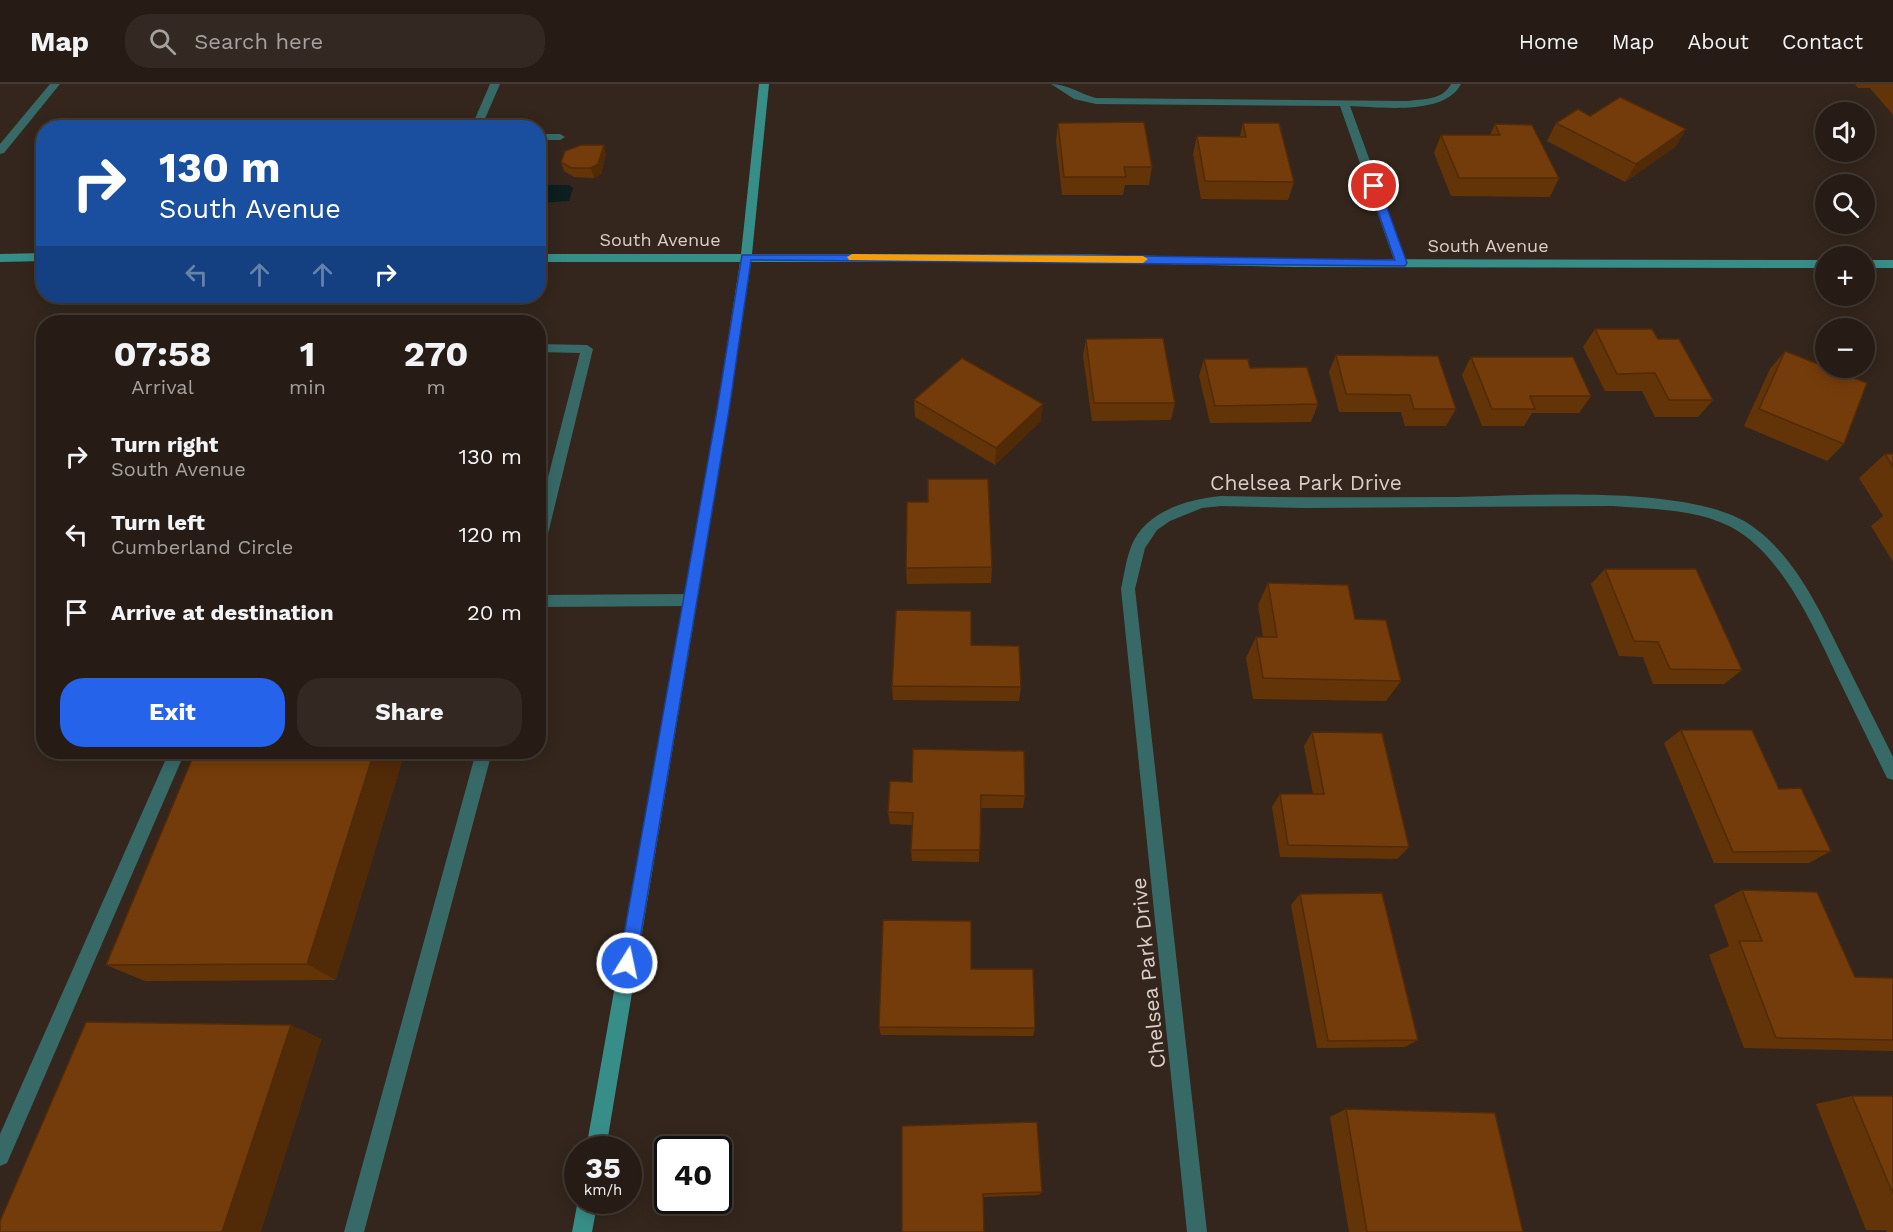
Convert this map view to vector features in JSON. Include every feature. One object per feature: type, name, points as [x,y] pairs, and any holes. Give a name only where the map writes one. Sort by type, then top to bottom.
[{"type":"street","points":[[0,151],[55,84]]},
{"type":"street","points":[[479,120],[495,84]]},
{"type":"street","points":[[598,1136],[723,410],[746,257],[764,84]]},
{"type":"street","points":[[1056,84],[1078,97],[1096,101],[1344,104],[1407,104],[1446,98],[1454,92],[1456,84]]},
{"type":"street","points":[[1344,104],[1401,263]]},
{"type":"street","points":[[546,136],[560,137]]},
{"type":"street","points":[[0,258],[36,257]]},
{"type":"street","name":"South Avenue","points":[[546,258],[1074,258],[1401,263],[1815,264]]},
{"type":"street","points":[[1875,264],[1893,264]]},
{"type":"street","points":[[546,348],[587,349],[546,514]]},
{"type":"street","name":"Chelsea Park Drive","points":[[1197,1232],[1128,589],[1138,547],[1152,526],[1158,522],[1202,503],[1221,501],[1622,502],[1652,503],[1719,516],[1745,528],[1768,550],[1797,587],[1813,612],[1893,773]]},
{"type":"street","points":[[546,601],[690,600]]},
{"type":"street","points":[[0,1156],[174,759]]},
{"type":"street","points":[[354,1232],[482,759]]},
{"type":"street","points":[[582,1232],[585,1214]]},
{"type":"shaded area","points":[[546,185],[569,185],[573,188],[569,201],[546,203]]},
{"type":"building","points":[[1620,97],[1686,129],[1636,164],[1556,123],[1578,109],[1590,116]]},
{"type":"building","points":[[1144,122],[1152,167],[1124,167],[1126,177],[1064,177],[1058,123]]},
{"type":"building","points":[[1243,123],[1279,123],[1294,182],[1205,181],[1197,136],[1246,137]]},
{"type":"building","points":[[1495,124],[1532,125],[1559,178],[1459,178],[1441,135],[1500,135]]},
{"type":"building","points":[[581,145],[604,145],[598,164],[591,168],[571,168],[561,162],[565,151]]},
{"type":"building","points":[[1595,329],[1652,329],[1658,339],[1679,339],[1713,400],[1669,400],[1655,373],[1617,374]]},
{"type":"building","points":[[1163,338],[1175,403],[1094,403],[1086,339]]},
{"type":"building","points":[[1785,351],[1815,363],[1815,378],[1854,378],[1867,383],[1844,444],[1759,409]]},
{"type":"building","points":[[1336,355],[1438,356],[1456,409],[1414,409],[1410,395],[1346,394]]},
{"type":"building","points":[[1471,357],[1573,357],[1591,396],[1530,396],[1535,409],[1492,409]]},
{"type":"building","points":[[962,358],[1043,404],[996,448],[914,400]]},
{"type":"building","points":[[1204,359],[1248,359],[1250,368],[1307,367],[1318,404],[1215,406]]},
{"type":"building","points":[[1885,454],[1893,454],[1893,467]]},
{"type":"building","points":[[928,479],[988,479],[992,567],[906,568],[907,502],[928,502]]},
{"type":"building","points":[[1605,569],[1696,569],[1742,670],[1670,669],[1658,642],[1634,641]]},
{"type":"building","points":[[1268,583],[1348,585],[1355,619],[1386,620],[1401,681],[1263,678],[1256,637],[1277,637]]},
{"type":"building","points":[[896,610],[971,611],[971,645],[1019,646],[1021,687],[892,686]]},
{"type":"building","points":[[1681,730],[1752,730],[1779,789],[1801,788],[1831,851],[1733,852]]},
{"type":"building","points":[[1312,732],[1382,733],[1409,847],[1288,845],[1280,794],[1324,794]]},
{"type":"building","points":[[913,749],[1024,751],[1025,796],[981,795],[980,850],[911,850],[913,813],[888,812],[890,781],[912,782]]},
{"type":"building","points":[[192,759],[372,759],[307,964],[106,965]]},
{"type":"building","points":[[1742,890],[1817,892],[1855,977],[1893,978],[1893,1040],[1776,1038],[1739,941],[1762,941]]},
{"type":"building","points":[[1382,893],[1418,1040],[1328,1041],[1300,894]]},
{"type":"building","points":[[883,920],[971,921],[971,969],[1033,969],[1035,1028],[879,1027]]},
{"type":"building","points":[[86,1022],[291,1025],[222,1232],[0,1232],[0,1221]]},
{"type":"building","points":[[1852,1096],[1893,1096],[1893,1194]]},
{"type":"building","points":[[1346,1109],[1495,1113],[1523,1232],[1367,1232]]},
{"type":"building","points":[[1037,1122],[1042,1192],[983,1194],[984,1232],[902,1232],[902,1126]]},
{"type":"slow traffic","points":[[852,257],[1143,259]]},
{"type":"route","points":[[627,963],[723,410],[746,257],[1074,258],[1401,263],[1374,186]]}]
